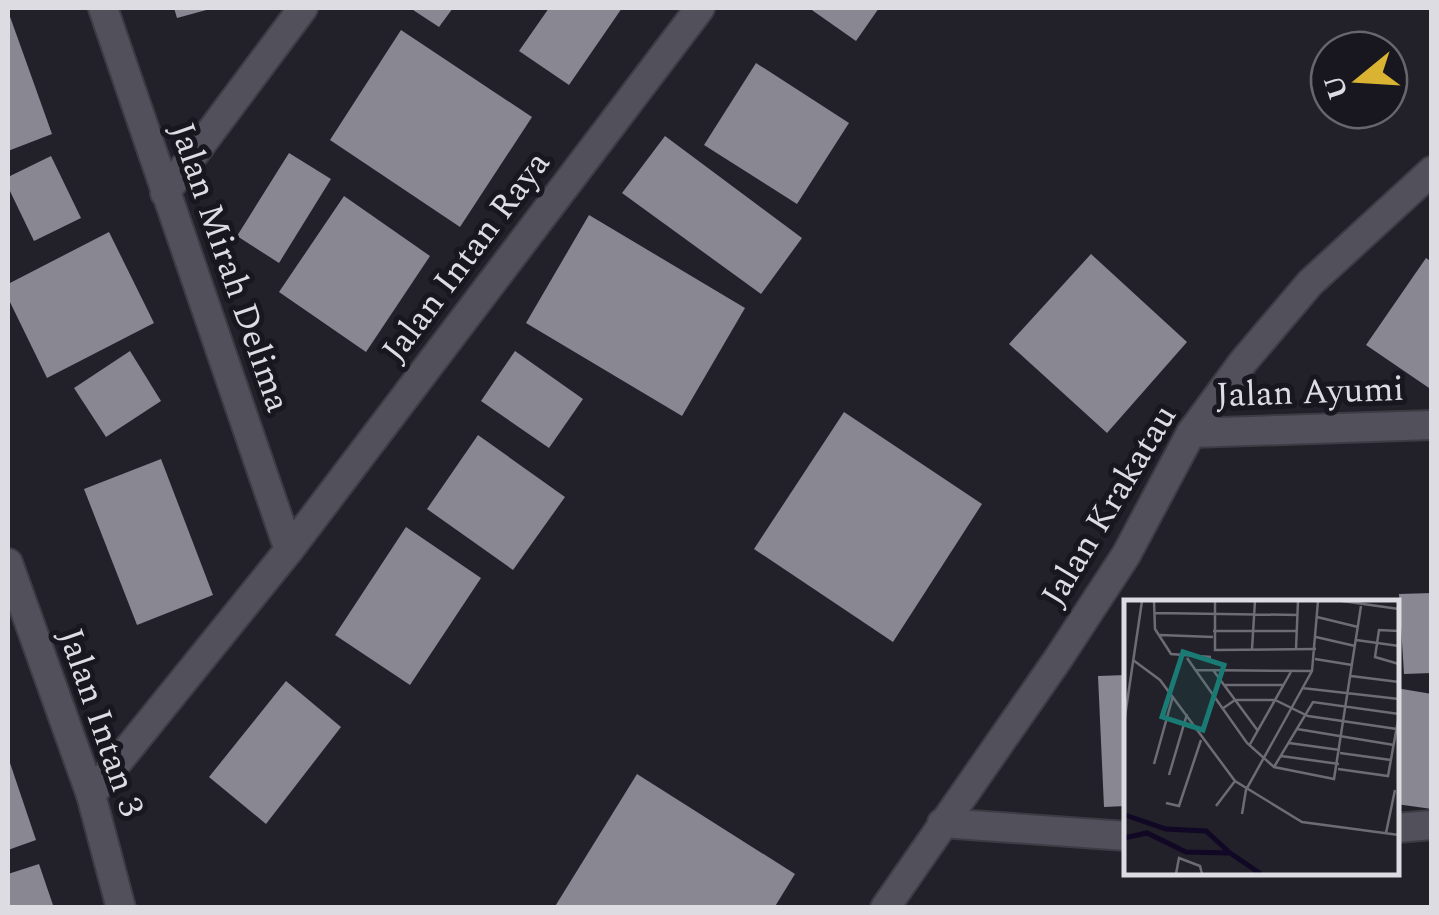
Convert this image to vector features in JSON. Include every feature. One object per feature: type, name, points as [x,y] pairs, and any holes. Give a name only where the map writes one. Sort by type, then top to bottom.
[{"type":"street","name":"Jalan Mirah Delima","points":[[103,8],[289,550]]},
{"type":"street","points":[[165,194],[302,8]]},
{"type":"street","name":"Jalan Intan Raya","points":[[91,795],[289,550],[700,8]]},
{"type":"street","name":"Jalan Krakatau","points":[[885,908],[1126,555],[1191,432],[1242,362],[1310,283],[1432,171]]},
{"type":"street","name":"Jalan Ayumi","points":[[1191,432],[1432,425]]},
{"type":"street","name":"Jalan Intan 3","points":[[8,563],[91,795],[121,908]]},
{"type":"street","points":[[942,822],[1124,836]]},
{"type":"street","points":[[1399,828],[1432,825]]},
{"type":"building","points":[[174,8],[210,8],[210,9],[177,18]]},
{"type":"building","points":[[410,8],[453,8],[439,27]]},
{"type":"building","points":[[549,8],[622,8],[569,85],[519,51]]},
{"type":"building","points":[[809,8],[879,8],[856,41]]},
{"type":"building","points":[[8,11],[52,134],[8,151]]},
{"type":"building","points":[[401,30],[532,117],[460,227],[330,140]]},
{"type":"building","points":[[756,63],[849,123],[797,204],[704,145]]},
{"type":"building","points":[[665,136],[802,238],[761,294],[622,193]]},
{"type":"building","points":[[289,153],[331,179],[279,263],[237,236]]},
{"type":"building","points":[[51,156],[81,218],[34,241],[8,187],[8,177]]},
{"type":"building","points":[[344,196],[430,256],[366,352],[279,292]]},
{"type":"building","points":[[589,215],[745,308],[682,416],[526,323]]},
{"type":"building","points":[[109,232],[154,323],[47,378],[8,298],[8,284]]},
{"type":"building","points":[[1091,254],[1187,342],[1107,433],[1009,344]]},
{"type":"building","points":[[1426,258],[1432,262],[1432,390],[1366,345]]},
{"type":"building","points":[[130,351],[161,401],[106,437],[74,388]]},
{"type":"building","points":[[515,351],[583,399],[549,448],[481,401]]},
{"type":"building","points":[[844,412],[982,504],[893,642],[754,549]]},
{"type":"building","points":[[478,435],[565,497],[513,570],[427,509]]},
{"type":"building","points":[[161,459],[213,595],[137,625],[84,489]]},
{"type":"building","points":[[406,527],[481,578],[410,685],[335,635]]},
{"type":"building","points":[[1432,593],[1432,673],[1404,674],[1399,594]]},
{"type":"building","points":[[1124,675],[1124,806],[1104,807],[1098,676]]},
{"type":"building","points":[[286,681],[341,727],[266,824],[209,777]]},
{"type":"building","points":[[1399,688],[1432,694],[1432,809],[1399,804]]},
{"type":"building","points":[[8,757],[36,840],[8,850]]},
{"type":"building","points":[[637,774],[795,874],[774,908],[554,908]]},
{"type":"building","points":[[39,864],[54,908],[8,908],[8,874]]}]
